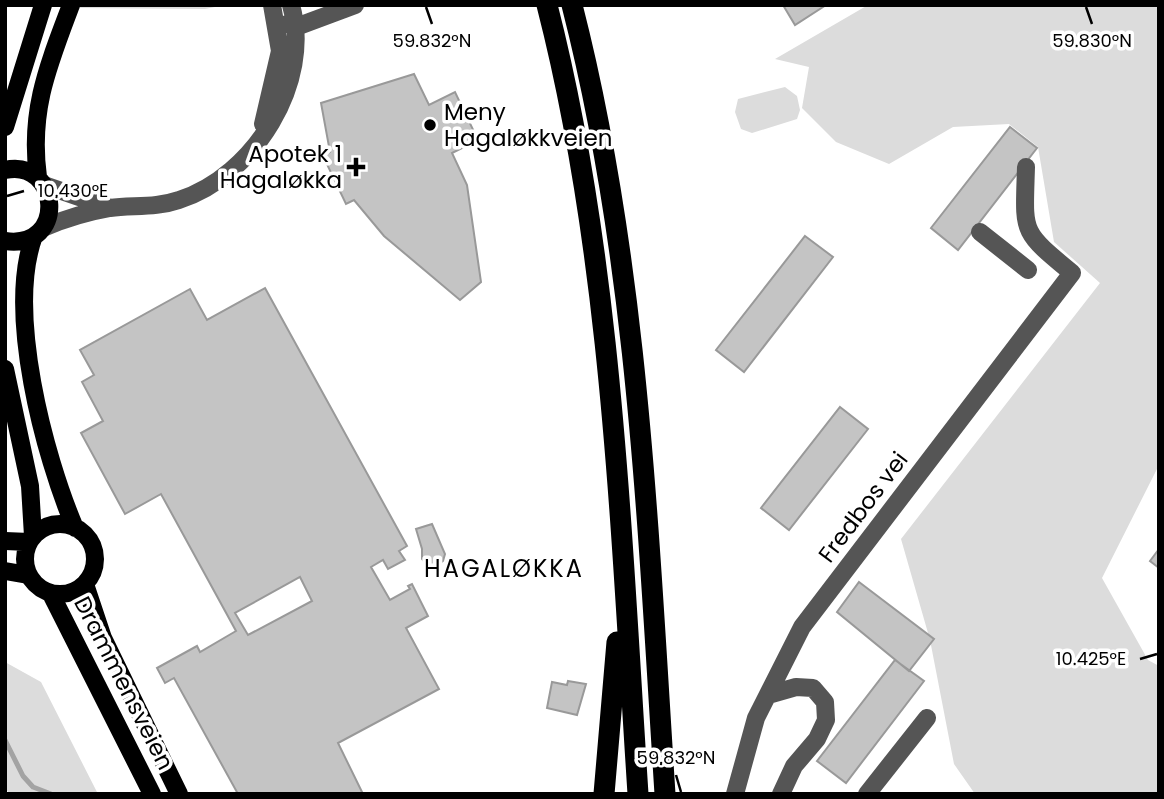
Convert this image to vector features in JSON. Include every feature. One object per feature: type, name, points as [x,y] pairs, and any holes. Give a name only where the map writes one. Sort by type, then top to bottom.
[{"type":"highway","points":[[547,5],[572,120],[597,279],[623,567],[638,794]]},
{"type":"highway","points":[[572,5],[598,119],[624,279],[650,562],[665,794]]},
{"type":"highway","points":[[604,794],[623,567]]},
{"type":"main road","points":[[5,127],[43,5]]},
{"type":"main road","points":[[71,5],[54,52],[34,126],[41,181],[51,205],[27,256],[25,279],[32,373],[54,472],[75,528]]},
{"type":"main road","points":[[5,170],[20,169],[41,181]]},
{"type":"main road","points":[[5,241],[15,242],[39,232]]},
{"type":"main road","points":[[5,369],[30,486],[31,539],[24,557],[28,575],[36,586],[51,594],[70,593],[85,584],[94,569],[94,552],[87,537],[75,528],[53,525],[31,539],[5,541]]},
{"type":"main road","points":[[5,572],[28,575]]},
{"type":"main road","name":"Drammensveien","points":[[85,584],[103,638],[179,794]]},
{"type":"main road","name":"Drammensveien","points":[[51,594],[152,794]]},
{"type":"street","points":[[296,27],[355,5]]},
{"type":"street","points":[[39,232],[64,219],[111,208],[159,205],[198,194],[230,170],[277,114],[290,86],[296,27],[294,6],[274,13]]},
{"type":"street","points":[[274,13],[296,27]]},
{"type":"street","points":[[257,141],[280,51],[274,13]]},
{"type":"street","name":"Fredbos vei","points":[[735,794],[756,718],[802,626],[1072,273],[1032,240],[1024,219],[1026,167]]},
{"type":"street","points":[[41,181],[111,208]]},
{"type":"street","points":[[980,232],[1028,270]]},
{"type":"street","points":[[768,695],[796,687],[813,688],[825,702],[826,719],[817,739],[794,766],[781,794]]},
{"type":"street","points":[[867,794],[927,718]]},
{"type":"shaded area","points":[[80,5],[225,5],[205,9],[79,8]]},
{"type":"shaded area","points":[[868,5],[1159,5],[1159,465],[1102,578],[1148,660],[1159,666],[1159,794],[975,794],[954,764],[930,640],[901,539],[1100,283],[1054,242],[1038,147],[1009,124],[953,127],[889,164],[836,142],[802,108],[809,67],[775,59]]},
{"type":"shaded area","points":[[785,87],[797,96],[800,110],[797,119],[752,133],[741,129],[735,112],[738,99]]},
{"type":"shaded area","points":[[5,662],[41,682],[98,794],[10,794],[5,788]]},
{"type":"building","points":[[783,5],[826,5],[795,25]]},
{"type":"building","points":[[414,74],[429,105],[455,92],[478,140],[452,153],[467,185],[481,282],[460,300],[384,236],[354,200],[346,204],[323,156],[330,152],[321,103]]},
{"type":"building","points":[[1010,127],[1037,148],[958,250],[931,228]]},
{"type":"building","points":[[805,236],[833,257],[744,372],[716,350]]},
{"type":"building","points":[[265,288],[407,546],[399,551],[405,560],[388,569],[383,560],[371,567],[390,600],[410,589],[408,586],[412,584],[428,616],[406,628],[439,689],[338,743],[363,794],[238,794],[174,678],[165,683],[157,668],[197,646],[200,652],[236,631],[161,494],[125,514],[81,433],[103,421],[82,382],[94,375],[80,350],[190,289],[207,320]],"holes":[[[300,577],[312,601],[248,635],[235,613]]]},
{"type":"building","points":[[840,407],[868,429],[789,530],[761,508]]},
{"type":"building","points":[[432,524],[445,554],[443,561],[435,567],[427,565],[422,559],[416,529]]},
{"type":"building","points":[[1159,549],[1159,568],[1150,561]]},
{"type":"building","points":[[859,582],[934,639],[909,671],[837,612]]},
{"type":"building","points":[[895,660],[924,681],[846,783],[817,761]]},
{"type":"building","points":[[568,681],[586,684],[577,715],[547,708],[552,682],[567,685]]},
{"type":"waterway","points":[[5,740],[23,776],[33,787],[51,794]]},
{"type":"place","name":"Meny Hagaløkkveien","points":[[430,125]]},
{"type":"place","name":"Apotek 1 Hagaløkka","points":[[356,167]]},
{"type":"district","name":"HAGALØKKA","points":[[504,569]]}]
